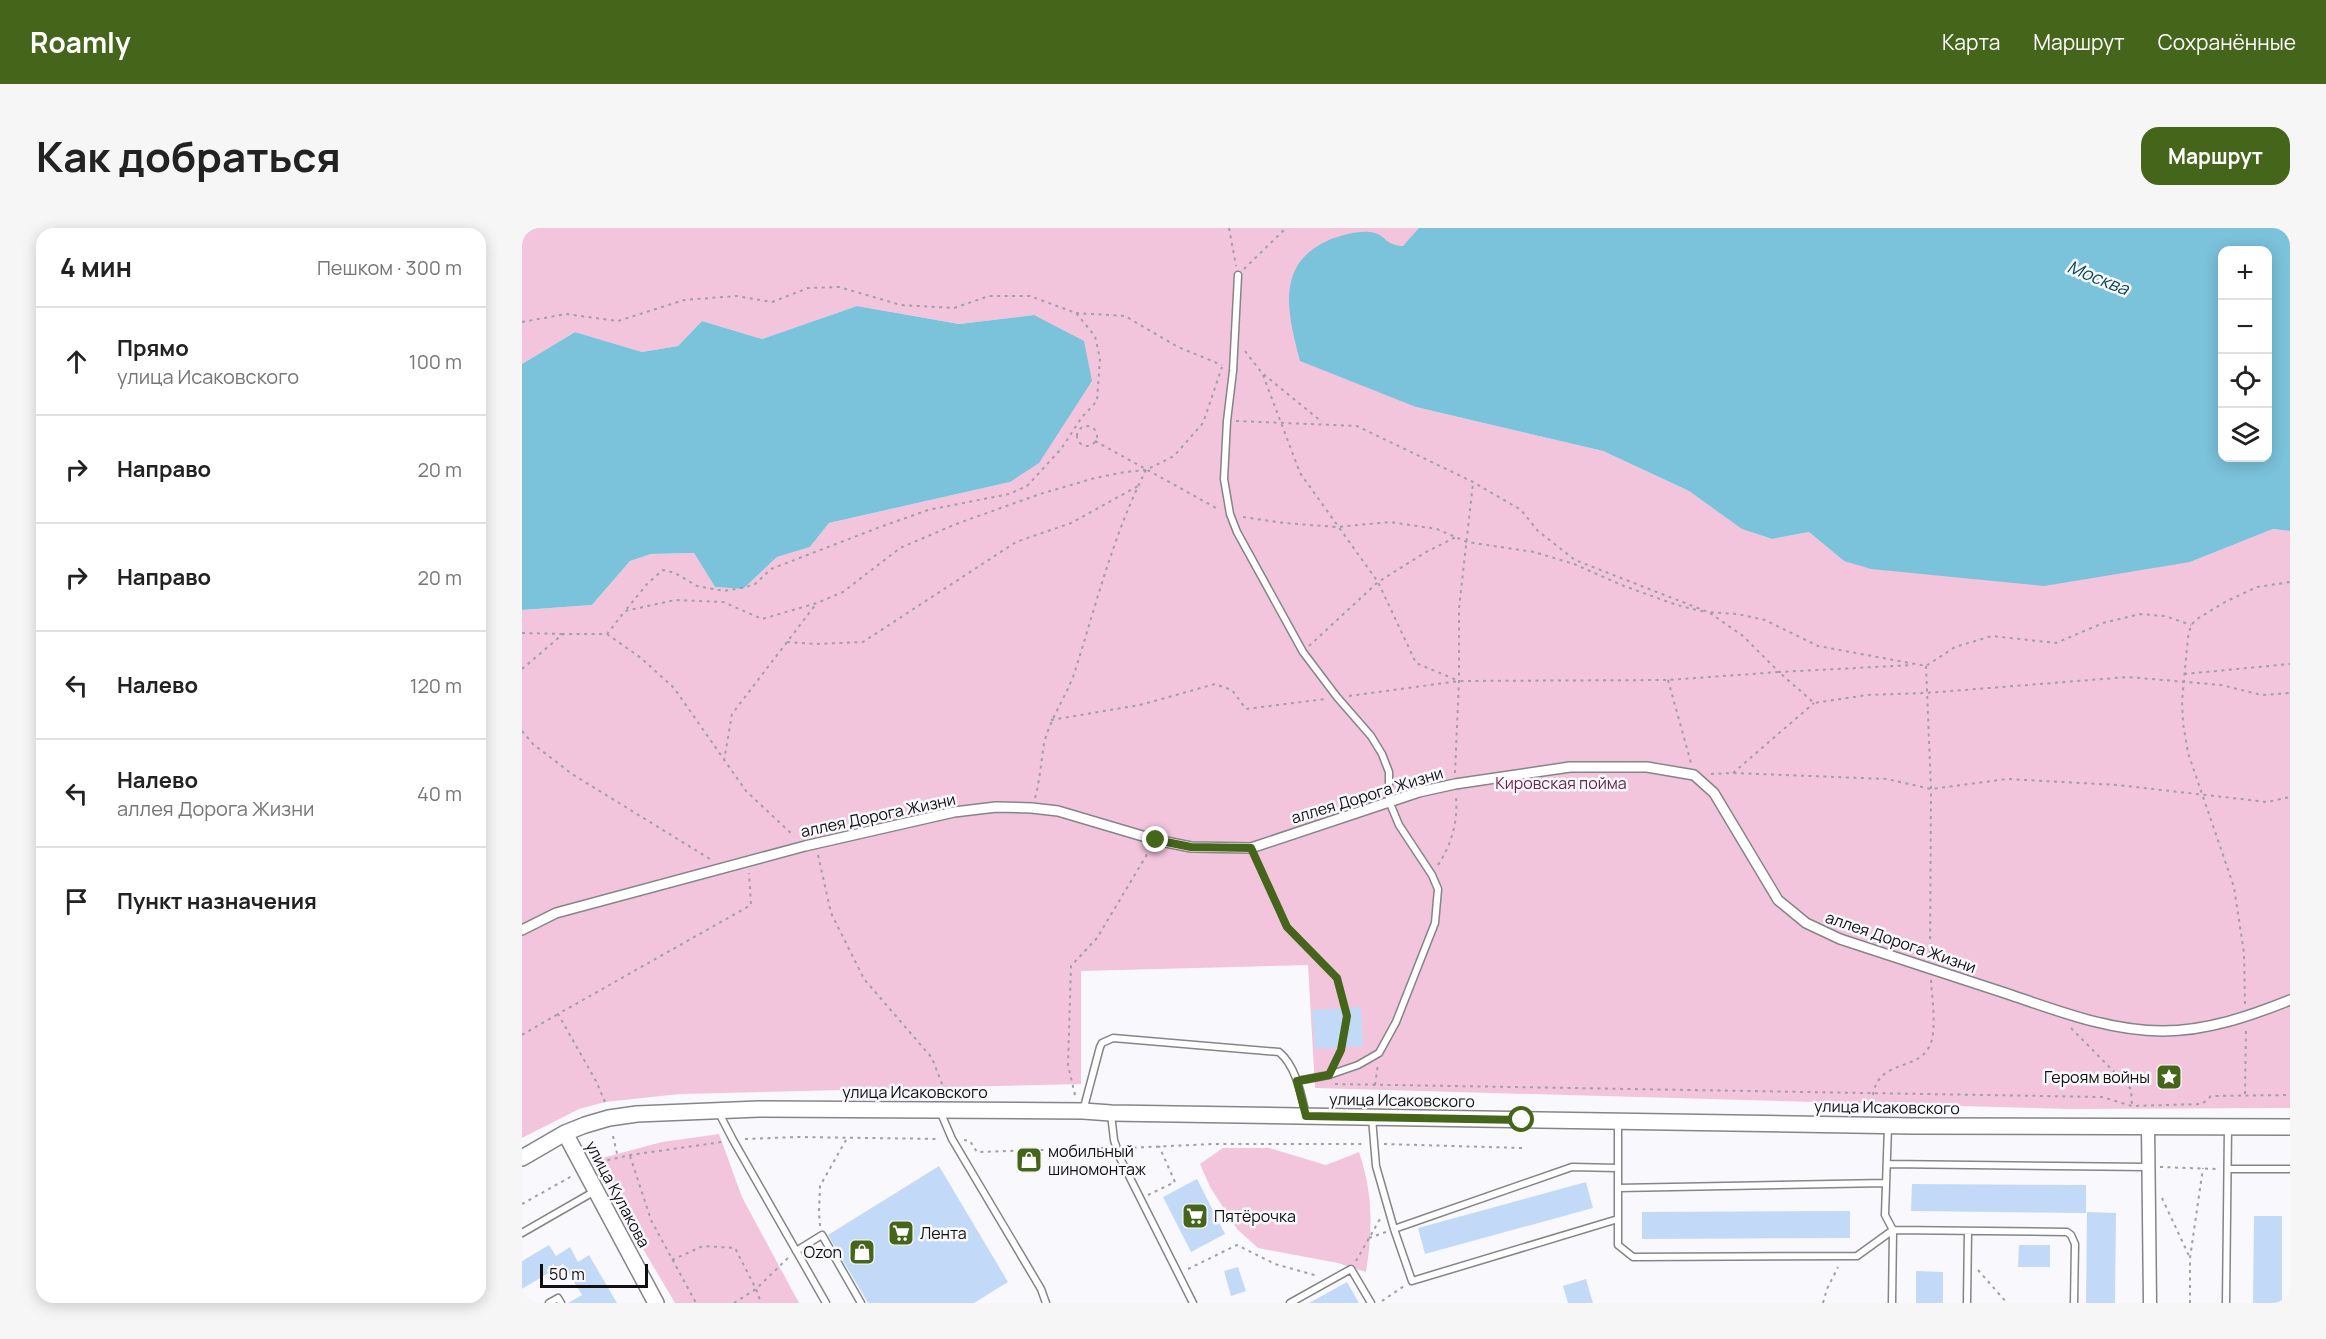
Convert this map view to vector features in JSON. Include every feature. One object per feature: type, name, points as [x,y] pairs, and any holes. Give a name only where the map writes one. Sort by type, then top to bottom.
[{"type":"street","name":"аллея Дорога Жизни","points":[[522,930],[556,913],[805,846],[954,812],[996,807],[1058,811],[1156,840],[1191,847],[1251,848],[1389,801],[1455,784],[1570,767],[1647,767],[1694,775],[1714,793],[1778,900],[1806,923],[1840,939],[2053,1009],[2109,1025],[2162,1031],[2193,1029],[2246,1018],[2290,1000]]},
{"type":"street","name":"улица Исаковского","points":[[522,1158],[565,1133],[585,1125],[618,1117],[718,1110],[1083,1111],[1372,1118],[1888,1125],[2290,1127]]},
{"type":"street","points":[[2148,1127],[2150,1303]]},
{"type":"street","name":"улица Кулакова","points":[[565,1133],[656,1303]]},
{"type":"lane","points":[[1238,275],[1224,478],[1230,514],[1237,532],[1303,652],[1334,698],[1371,735],[1382,754],[1389,772],[1389,801],[1399,825],[1438,888],[1435,922],[1396,1022],[1379,1053],[1358,1065],[1329,1075],[1297,1081]]},
{"type":"lane","points":[[1083,1111],[1100,1047],[1102,1043],[1113,1038],[1279,1052],[1283,1055],[1297,1081],[1306,1116]]},
{"type":"lane","points":[[718,1110],[826,1303]]},
{"type":"lane","points":[[939,1111],[952,1139],[1041,1289],[1046,1303]]},
{"type":"lane","points":[[1111,1113],[1119,1158],[1193,1303]]},
{"type":"lane","points":[[1372,1118],[1376,1166],[1412,1281],[1618,1219]]},
{"type":"lane","points":[[1618,1120],[1618,1245],[1633,1257],[1857,1256],[1893,1230],[2062,1232],[2071,1235],[2074,1244],[2074,1303]]},
{"type":"lane","points":[[1888,1125],[1885,1215],[1893,1230],[1892,1303]]},
{"type":"lane","points":[[2226,1303],[2228,1128]]},
{"type":"lane","points":[[1887,1164],[2148,1167]]},
{"type":"lane","points":[[1394,1229],[1572,1167],[1617,1168]]},
{"type":"lane","points":[[2229,1169],[2290,1169]]},
{"type":"lane","points":[[1618,1188],[1885,1183]]},
{"type":"lane","points":[[522,1233],[595,1190]]},
{"type":"lane","points":[[1967,1303],[1968,1231]]},
{"type":"lane","points":[[796,1251],[822,1235],[861,1303]]},
{"type":"lane","points":[[1290,1303],[1352,1269],[1371,1303]]},
{"type":"lane","points":[[549,1303],[558,1298],[561,1303]]},
{"type":"path","points":[[1229,228],[1238,275]]},
{"type":"path","points":[[1238,275],[1286,228]]},
{"type":"path","points":[[522,322],[566,314],[618,321],[684,300],[736,296],[772,302],[808,288],[839,287],[901,305],[954,309],[989,296],[1030,296],[1076,313],[1125,316],[1178,347],[1222,365]]},
{"type":"path","points":[[607,634],[647,584],[663,570],[675,573],[697,586],[724,591],[738,589],[755,584],[771,569],[880,527],[928,510],[1009,494],[1027,486],[1061,449],[1082,417],[1096,401],[1100,359],[1095,336],[1076,313]]},
{"type":"path","points":[[1262,373],[1300,473],[1378,582],[1416,663],[1459,681]]},
{"type":"path","points":[[1227,421],[1358,426],[1473,482],[1521,510],[1538,531],[1575,560],[1708,612],[1743,636],[1814,703]]},
{"type":"path","points":[[1089,426],[1096,432],[1095,441],[1088,446],[1080,443],[1078,431],[1089,426]]},
{"type":"path","points":[[1095,441],[1204,503],[1230,514],[1254,520],[1337,527],[1390,522],[1437,529],[1467,542],[1534,552],[1574,564],[1624,586],[1677,605],[1765,620],[1818,646],[1891,658],[1916,665]]},
{"type":"path","points":[[626,611],[675,600],[723,602],[762,619],[817,603],[843,592],[900,548],[956,524],[1084,481],[1146,470]]},
{"type":"path","points":[[1032,808],[1041,779],[1044,745],[1051,720],[1075,671],[1107,561],[1146,470]]},
{"type":"path","points":[[1432,875],[1448,850],[1457,814],[1455,784],[1459,608],[1473,482]]},
{"type":"path","points":[[787,642],[816,644],[863,642],[1016,542],[1071,523],[1138,486]]},
{"type":"path","points":[[1303,652],[1327,627],[1378,582],[1426,552],[1456,537]]},
{"type":"path","points":[[2246,1095],[2244,953],[2234,886],[2188,753],[2183,723],[2184,674],[2191,625],[2225,602],[2257,587],[2290,582]]},
{"type":"path","points":[[724,761],[732,714],[817,603]]},
{"type":"path","points":[[1051,720],[1140,705],[1215,684],[1232,690],[1246,709],[1459,681],[1668,680],[1779,672],[1926,666],[1955,647],[1992,636],[2056,643],[2103,623],[2140,614],[2165,616],[2191,625]]},
{"type":"path","points":[[522,633],[607,634],[641,658],[674,688],[746,791],[805,846]]},
{"type":"path","points":[[522,669],[563,634]]},
{"type":"path","points":[[2184,674],[2290,664]]},
{"type":"path","points":[[1873,1095],[1874,1085],[1881,1074],[1923,1057],[1934,1033],[1930,969],[1932,789],[1926,666]]},
{"type":"path","points":[[1733,773],[1814,703],[1867,695],[1926,693],[2128,676],[2221,685],[2262,695],[2290,693]]},
{"type":"path","points":[[1668,680],[1694,775],[1733,773],[1887,779],[1932,789],[2007,779],[2118,785],[2267,802],[2290,797]]},
{"type":"path","points":[[522,731],[533,744],[572,774],[630,808],[692,850],[726,868]]},
{"type":"path","points":[[1074,1095],[1068,1065],[1071,966],[1097,938],[1156,840]]},
{"type":"path","points":[[815,844],[831,913],[864,979],[932,1058],[947,1097]]},
{"type":"path","points":[[1251,848],[1287,927],[1337,978],[1347,1016],[1341,1050],[1329,1075],[1336,1086],[2102,1097],[2132,1106],[2202,1104],[2211,1096],[2290,1095]]},
{"type":"path","points":[[522,1035],[751,905],[748,862]]},
{"type":"path","points":[[2053,1009],[2131,1089],[2132,1106]]},
{"type":"path","points":[[558,1014],[596,1081],[605,1102]]},
{"type":"path","points":[[1375,1085],[1379,1053]]},
{"type":"path","points":[[613,1136],[618,1158]]},
{"type":"path","points":[[822,1235],[819,1212],[820,1186],[847,1138]]},
{"type":"path","points":[[600,1162],[630,1155],[733,1140]]},
{"type":"path","points":[[1140,1199],[1175,1182],[1159,1146]]},
{"type":"path","points":[[630,1155],[651,1220],[696,1303]]},
{"type":"path","points":[[2148,1167],[2229,1169]]},
{"type":"path","points":[[2190,1303],[2190,1258],[2203,1168]]},
{"type":"path","points":[[522,1204],[573,1176]]},
{"type":"path","points":[[2158,1189],[2190,1258]]},
{"type":"path","points":[[1352,1269],[1387,1206]]},
{"type":"path","points":[[1369,1238],[1394,1229]]},
{"type":"path","points":[[1178,1274],[1237,1245],[1275,1264],[1332,1280]]},
{"type":"path","points":[[672,1260],[704,1246],[735,1248],[756,1288],[761,1303]]},
{"type":"path","points":[[734,1303],[756,1288],[796,1251]]},
{"type":"path","points":[[1823,1303],[1827,1289],[1844,1256]]},
{"type":"path","points":[[1968,1259],[2007,1303]]},
{"type":"path","points":[[1380,1303],[1412,1281]]},
{"type":"green space","name":"Кировская пойма","points":[[522,228],[1419,228],[1404,246],[1391,245],[1375,233],[1416,407],[1603,451],[1689,491],[1743,529],[1772,539],[1809,532],[1844,561],[2190,562],[2273,529],[2290,531],[2290,1108],[2067,1109],[1315,1088],[1308,965],[1081,971],[1081,1084],[680,1094],[605,1102],[579,1109],[522,1138],[522,610],[592,605],[630,561],[651,554],[694,553],[715,587],[743,589],[777,557],[810,547],[829,523],[1010,482],[1034,315],[959,324],[857,306],[762,339],[702,321],[678,346],[642,352],[575,332],[522,364]]},
{"type":"green space","points":[[719,1134],[742,1197],[799,1303],[675,1303],[591,1161],[662,1142]]},
{"type":"green space","points":[[1223,1148],[1269,1148],[1326,1165],[1359,1152],[1367,1182],[1370,1211],[1370,1241],[1366,1272],[1338,1263],[1258,1248],[1237,1229],[1210,1187],[1200,1164]]},
{"type":"water","name":"Москва","points":[[1419,228],[2290,228],[2290,531],[2273,529],[2190,562],[2044,586],[1871,569],[1844,561],[1809,532],[1772,539],[1742,529],[1689,491],[1603,451],[1416,407],[1300,361],[1289,308],[1289,292],[1292,276],[1300,262],[1311,250],[1329,240],[1352,233],[1375,233],[1393,244],[1403,246]]},
{"type":"water","points":[[857,306],[959,324],[1034,315],[1084,341],[1092,381],[1039,463],[1010,482],[829,523],[810,547],[777,557],[743,589],[715,587],[694,553],[651,554],[630,561],[592,605],[522,610],[522,364],[575,332],[642,352],[678,346],[702,321],[762,339]]},
{"type":"building","points":[[1361,1007],[1363,1046],[1315,1049],[1312,1010]]},
{"type":"building","points":[[939,1166],[1008,1282],[974,1303],[868,1303],[828,1235]]},
{"type":"building","points":[[1197,1179],[1225,1234],[1191,1252],[1163,1197]]},
{"type":"building","points":[[1586,1182],[1593,1208],[1425,1254],[1418,1228]]},
{"type":"building","points":[[1912,1184],[2086,1185],[2086,1213],[1911,1211]]},
{"type":"building","points":[[1850,1211],[1850,1238],[1642,1239],[1642,1212]]},
{"type":"building","points":[[2087,1212],[2116,1213],[2115,1303],[2086,1303]]},
{"type":"building","points":[[2254,1216],[2282,1216],[2282,1303],[2253,1303]]},
{"type":"building","points":[[549,1245],[556,1256],[570,1247],[578,1262],[589,1255],[617,1303],[568,1303],[582,1295],[563,1264],[522,1289],[522,1261]]},
{"type":"building","points":[[2019,1245],[2050,1245],[2050,1267],[2018,1267]]},
{"type":"building","points":[[1238,1267],[1246,1291],[1231,1296],[1224,1271]]},
{"type":"building","points":[[1916,1271],[1943,1272],[1943,1303],[1916,1303]]},
{"type":"building","points":[[1586,1279],[1593,1303],[1568,1303],[1563,1286]]},
{"type":"building","points":[[1347,1282],[1359,1303],[1309,1303]]},
{"type":"place","name":"Героям войны","points":[[2169,1077]]},
{"type":"place","name":"мобильный шиномонтаж","points":[[1029,1160]]},
{"type":"place","name":"Пятёрочка","points":[[1195,1216]]},
{"type":"place","name":"Лента","points":[[901,1233]]},
{"type":"place","name":"Ozon","points":[[862,1252]]},
{"type":"route","points":[[1156,840],[1191,847],[1251,848],[1287,927],[1337,978],[1347,1016],[1341,1050],[1329,1075],[1297,1081],[1306,1116],[1522,1120]]}]
